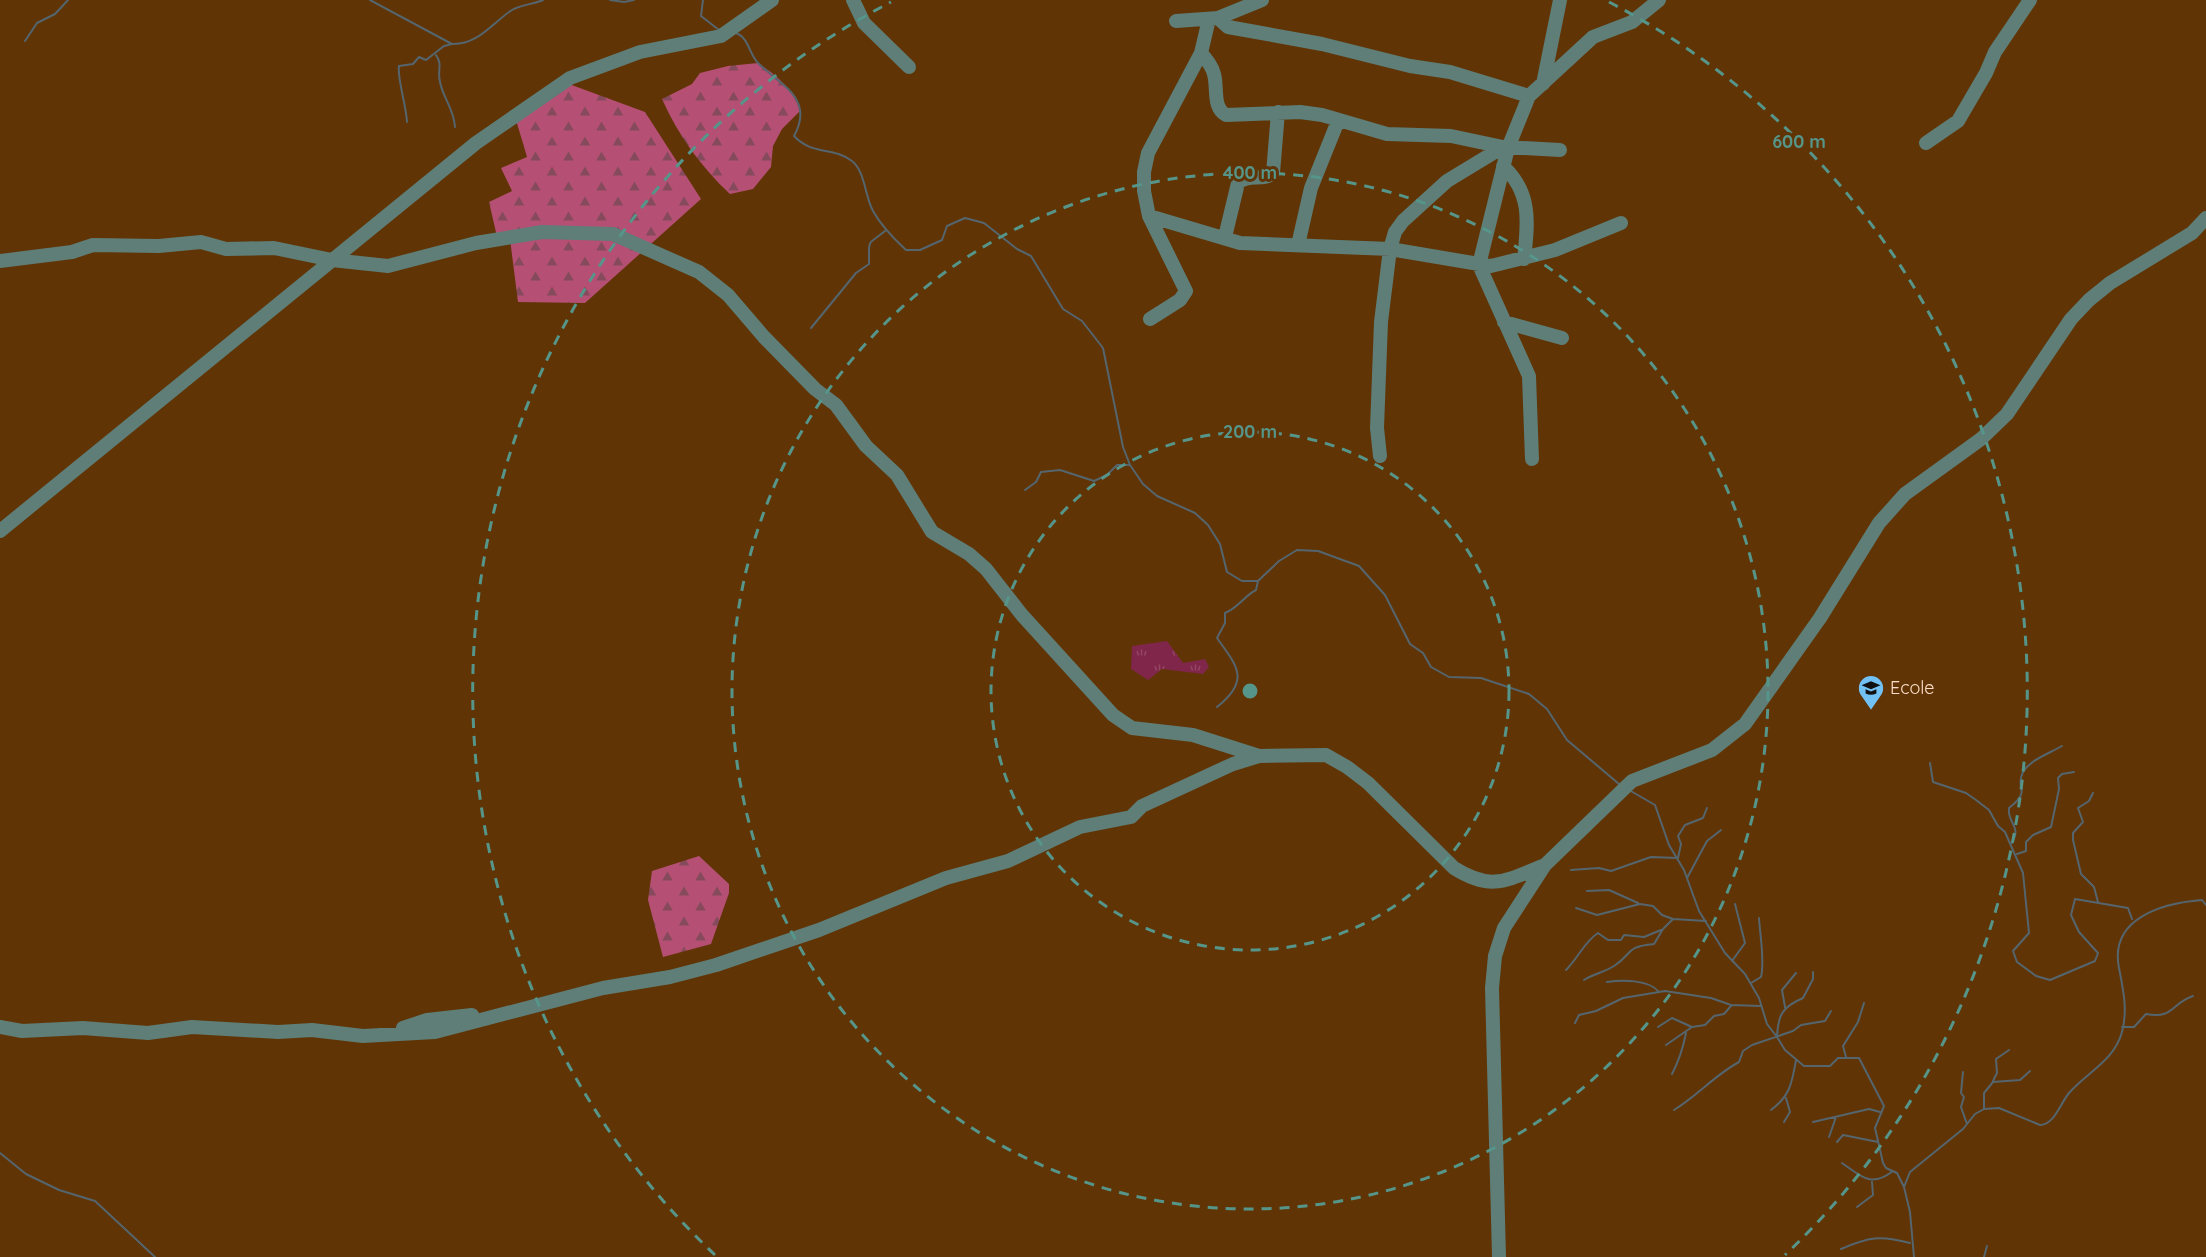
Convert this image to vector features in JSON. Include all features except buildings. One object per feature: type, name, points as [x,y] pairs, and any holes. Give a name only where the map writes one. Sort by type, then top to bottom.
[{"type":"street","points":[[0,531],[476,143],[570,78],[640,52],[721,36],[772,0]]},
{"type":"street","points":[[853,0],[864,22],[909,67]]},
{"type":"street","points":[[1176,21],[1214,18],[1245,3],[1262,0]]},
{"type":"street","points":[[1544,84],[1560,0]]},
{"type":"street","points":[[1532,459],[1529,376],[1479,265],[1503,166],[1505,147],[1529,96],[1593,37],[1632,22],[1659,0]]},
{"type":"street","points":[[1926,143],[1958,121],[1986,73],[1995,52],[2030,0]]},
{"type":"street","points":[[1245,3],[1257,31]]},
{"type":"street","points":[[1214,18],[1228,27],[1257,31],[1410,66],[1450,72],[1529,96]]},
{"type":"street","points":[[1150,320],[1180,300],[1186,291],[1149,216],[1144,191],[1145,162],[1201,53],[1214,18]]},
{"type":"street","points":[[1201,53],[1214,73],[1221,112],[1226,115],[1243,116],[1278,112],[1322,115],[1387,134],[1451,136],[1505,147],[1560,150]]},
{"type":"street","points":[[1225,237],[1238,183],[1245,178],[1268,177],[1273,173],[1278,112]]},
{"type":"street","points":[[1298,245],[1311,188],[1338,121]]},
{"type":"street","points":[[1380,456],[1377,428],[1380,322],[1390,249],[1395,232],[1423,202],[1447,181],[1505,147]]},
{"type":"street","points":[[1503,166],[1521,185],[1524,196],[1527,229],[1524,259]]},
{"type":"street","points":[[1149,216],[1240,243],[1390,249],[1491,266],[1555,250],[1621,223]]},
{"type":"street","points":[[1499,1257],[1493,1075],[1492,988],[1495,956],[1504,928],[1545,865],[1627,786],[1712,750],[1745,724],[1820,618],[1879,523],[1905,494],[1981,439],[2007,414],[2071,319],[2089,300],[2110,283],[2192,233],[2206,218]]},
{"type":"street","points":[[0,261],[65,254],[93,245],[159,246],[201,242],[226,249],[274,248],[332,260],[388,266],[476,243],[542,232],[604,232],[699,272],[728,294],[764,338],[815,389],[836,405],[866,446],[897,476],[932,532],[969,554],[986,569],[1022,615],[1113,715],[1132,728],[1194,735],[1259,756]]},
{"type":"street","points":[[1504,322],[1562,338]]},
{"type":"street","points":[[0,1027],[22,1031],[83,1028],[148,1033],[192,1027],[278,1032],[312,1030],[363,1036],[435,1032],[492,1015],[603,988],[670,977],[759,951],[819,930],[946,878],[1008,861],[1080,827],[1131,817],[1142,806],[1162,796],[1233,764],[1259,756],[1326,755],[1347,767],[1454,868],[1472,879],[1488,883],[1545,865]]},
{"type":"green space","points":[[758,63],[789,89],[800,111],[782,129],[773,146],[771,167],[753,189],[730,194],[691,150],[662,99],[692,84],[700,73],[728,66]]},
{"type":"green space","points":[[569,84],[645,112],[701,199],[585,303],[518,302],[510,239],[498,241],[489,202],[512,191],[501,168],[527,157],[516,120]]},
{"type":"green space","points":[[1167,641],[1183,663],[1205,659],[1209,667],[1203,674],[1162,669],[1148,680],[1131,669],[1132,646]]},
{"type":"green space","points":[[699,856],[729,884],[729,893],[711,944],[663,957],[648,900],[652,871]]},
{"type":"waterway","points":[[25,41],[37,23],[55,14],[68,0]]},
{"type":"waterway","points":[[370,0],[452,44],[470,41],[512,10],[543,0]]},
{"type":"waterway","points":[[610,0],[624,2],[634,0]]},
{"type":"waterway","points":[[703,0],[701,16],[719,30]]},
{"type":"waterway","points":[[736,33],[744,39],[758,63],[785,86],[798,102],[799,123],[794,136],[815,149],[845,156],[856,165],[876,217],[906,250],[920,250],[942,240],[947,226],[965,218],[984,223],[1017,249],[1031,256],[1063,309],[1082,321],[1103,348],[1123,447],[1130,465],[1143,484],[1157,496],[1195,513],[1208,525],[1220,544],[1227,572],[1242,581],[1258,581],[1279,561],[1297,550],[1318,551],[1359,566],[1385,595],[1410,644],[1423,653],[1431,667],[1449,677],[1481,678],[1529,694],[1547,709],[1567,740],[1619,784]]},
{"type":"waterway","points":[[407,122],[399,66],[413,64],[419,57],[426,60],[444,46],[452,44]]},
{"type":"waterway","points":[[436,55],[439,62],[441,88],[453,115],[455,127]]},
{"type":"waterway","points":[[811,328],[856,273],[869,264],[870,243],[885,231]]},
{"type":"waterway","points":[[1025,490],[1036,482],[1041,472],[1060,470],[1094,481],[1107,475],[1117,465],[1130,465]]},
{"type":"waterway","points":[[1217,707],[1228,697],[1237,681],[1235,665],[1217,638],[1225,623],[1225,613],[1256,590],[1258,581]]},
{"type":"waterway","points":[[2012,843],[2015,828],[2010,818],[2009,808],[2022,793],[2020,782],[2023,772],[2035,760],[2062,746]]},
{"type":"waterway","points":[[1930,763],[1933,782],[1966,793],[1989,810],[1998,826],[2005,832],[2023,873],[2029,933],[2013,951],[2017,962],[2036,976],[2050,980],[2095,961],[2098,953],[2079,932],[2071,915],[2075,899],[2128,908],[2132,919]]},
{"type":"waterway","points":[[2017,854],[2026,851],[2026,842],[2033,835],[2051,827],[2059,789],[2058,778],[2062,774],[2074,772]]},
{"type":"waterway","points":[[1629,790],[1655,805],[1669,845],[1684,870],[1699,911],[1725,953],[1745,974],[1759,998],[1767,1024],[1785,1050],[1804,1066],[1830,1066],[1838,1058],[1859,1058],[1884,1106],[1875,1128],[1883,1163],[1886,1168],[1897,1173],[1904,1187]]},
{"type":"waterway","points":[[2093,793],[2089,801],[2078,808],[2083,822],[2073,833],[2073,840],[2081,874],[2094,887],[2098,902]]},
{"type":"waterway","points":[[1571,870],[1599,868],[1611,871],[1651,857],[1678,858],[1681,844],[1678,836],[1685,825],[1703,818],[1707,808]]},
{"type":"waterway","points":[[1687,878],[1707,841],[1721,830]]},
{"type":"waterway","points":[[1587,891],[1609,890],[1638,903]]},
{"type":"waterway","points":[[1914,1257],[1910,1212],[1904,1187],[1910,1172],[1963,1129],[1975,1114],[1984,1109],[1999,1108],[2040,1125],[2049,1122],[2069,1093],[2113,1051],[2122,1032],[2125,1016],[2118,951],[2122,937],[2142,916],[2156,910],[2202,900],[2206,905]]},
{"type":"waterway","points":[[1576,908],[1597,915],[1640,904],[1653,906],[1662,915],[1673,919]]},
{"type":"waterway","points":[[1732,961],[1745,943],[1735,904]]},
{"type":"waterway","points":[[1751,983],[1761,977],[1762,970],[1759,918]]},
{"type":"waterway","points":[[1584,980],[1614,966],[1633,949],[1654,944],[1663,929],[1673,919],[1706,921]]},
{"type":"waterway","points":[[1566,970],[1589,940],[1598,933],[1608,940],[1621,940],[1624,935],[1644,937],[1661,930]]},
{"type":"waterway","points":[[1777,1037],[1780,1017],[1786,1008],[1803,998],[1813,979],[1813,972]]},
{"type":"waterway","points":[[1785,1007],[1782,990],[1796,973]]},
{"type":"waterway","points":[[1607,982],[1642,983],[1659,992]]},
{"type":"waterway","points":[[1575,1023],[1579,1015],[1596,1011],[1623,998],[1665,991],[1711,998],[1731,1005],[1761,1006]]},
{"type":"waterway","points":[[2122,1027],[2134,1027],[2146,1014],[2167,1013],[2193,996]]},
{"type":"waterway","points":[[1846,1057],[1843,1046],[1858,1022],[1864,1003]]},
{"type":"waterway","points":[[1666,1045],[1692,1027],[1705,1025],[1714,1016],[1724,1014],[1731,1006]]},
{"type":"waterway","points":[[1674,1110],[1739,1062],[1743,1051],[1752,1045],[1793,1031],[1801,1025],[1825,1021],[1831,1011]]},
{"type":"waterway","points":[[1658,1027],[1672,1018],[1692,1027]]},
{"type":"waterway","points":[[1672,1074],[1681,1054],[1686,1033]]},
{"type":"waterway","points":[[1993,1081],[1997,1073],[1996,1059],[2009,1050]]},
{"type":"waterway","points":[[1771,1110],[1786,1094],[1796,1060]]},
{"type":"waterway","points":[[1984,1109],[1984,1093],[1993,1082],[2020,1080],[2030,1071]]},
{"type":"waterway","points":[[1963,1072],[1961,1093],[1964,1097],[1961,1107],[1967,1124]]},
{"type":"waterway","points":[[1784,1122],[1790,1112],[1786,1098]]},
{"type":"waterway","points":[[1813,1122],[1869,1109],[1880,1112]]},
{"type":"waterway","points":[[1829,1137],[1836,1117]]},
{"type":"waterway","points":[[1837,1142],[1843,1135],[1878,1142]]},
{"type":"waterway","points":[[0,1153],[26,1174],[59,1190],[95,1201],[155,1257]]},
{"type":"waterway","points":[[1842,1163],[1861,1176],[1872,1180],[1879,1179],[1893,1171]]},
{"type":"waterway","points":[[1857,1207],[1873,1195],[1872,1182]]},
{"type":"waterway","points":[[1841,1249],[1875,1238],[1910,1243]]},
{"type":"waterway","points":[[1984,1257],[1987,1246]]},
{"type":"place","name":"Ecole","points":[[1871,711]]}]
